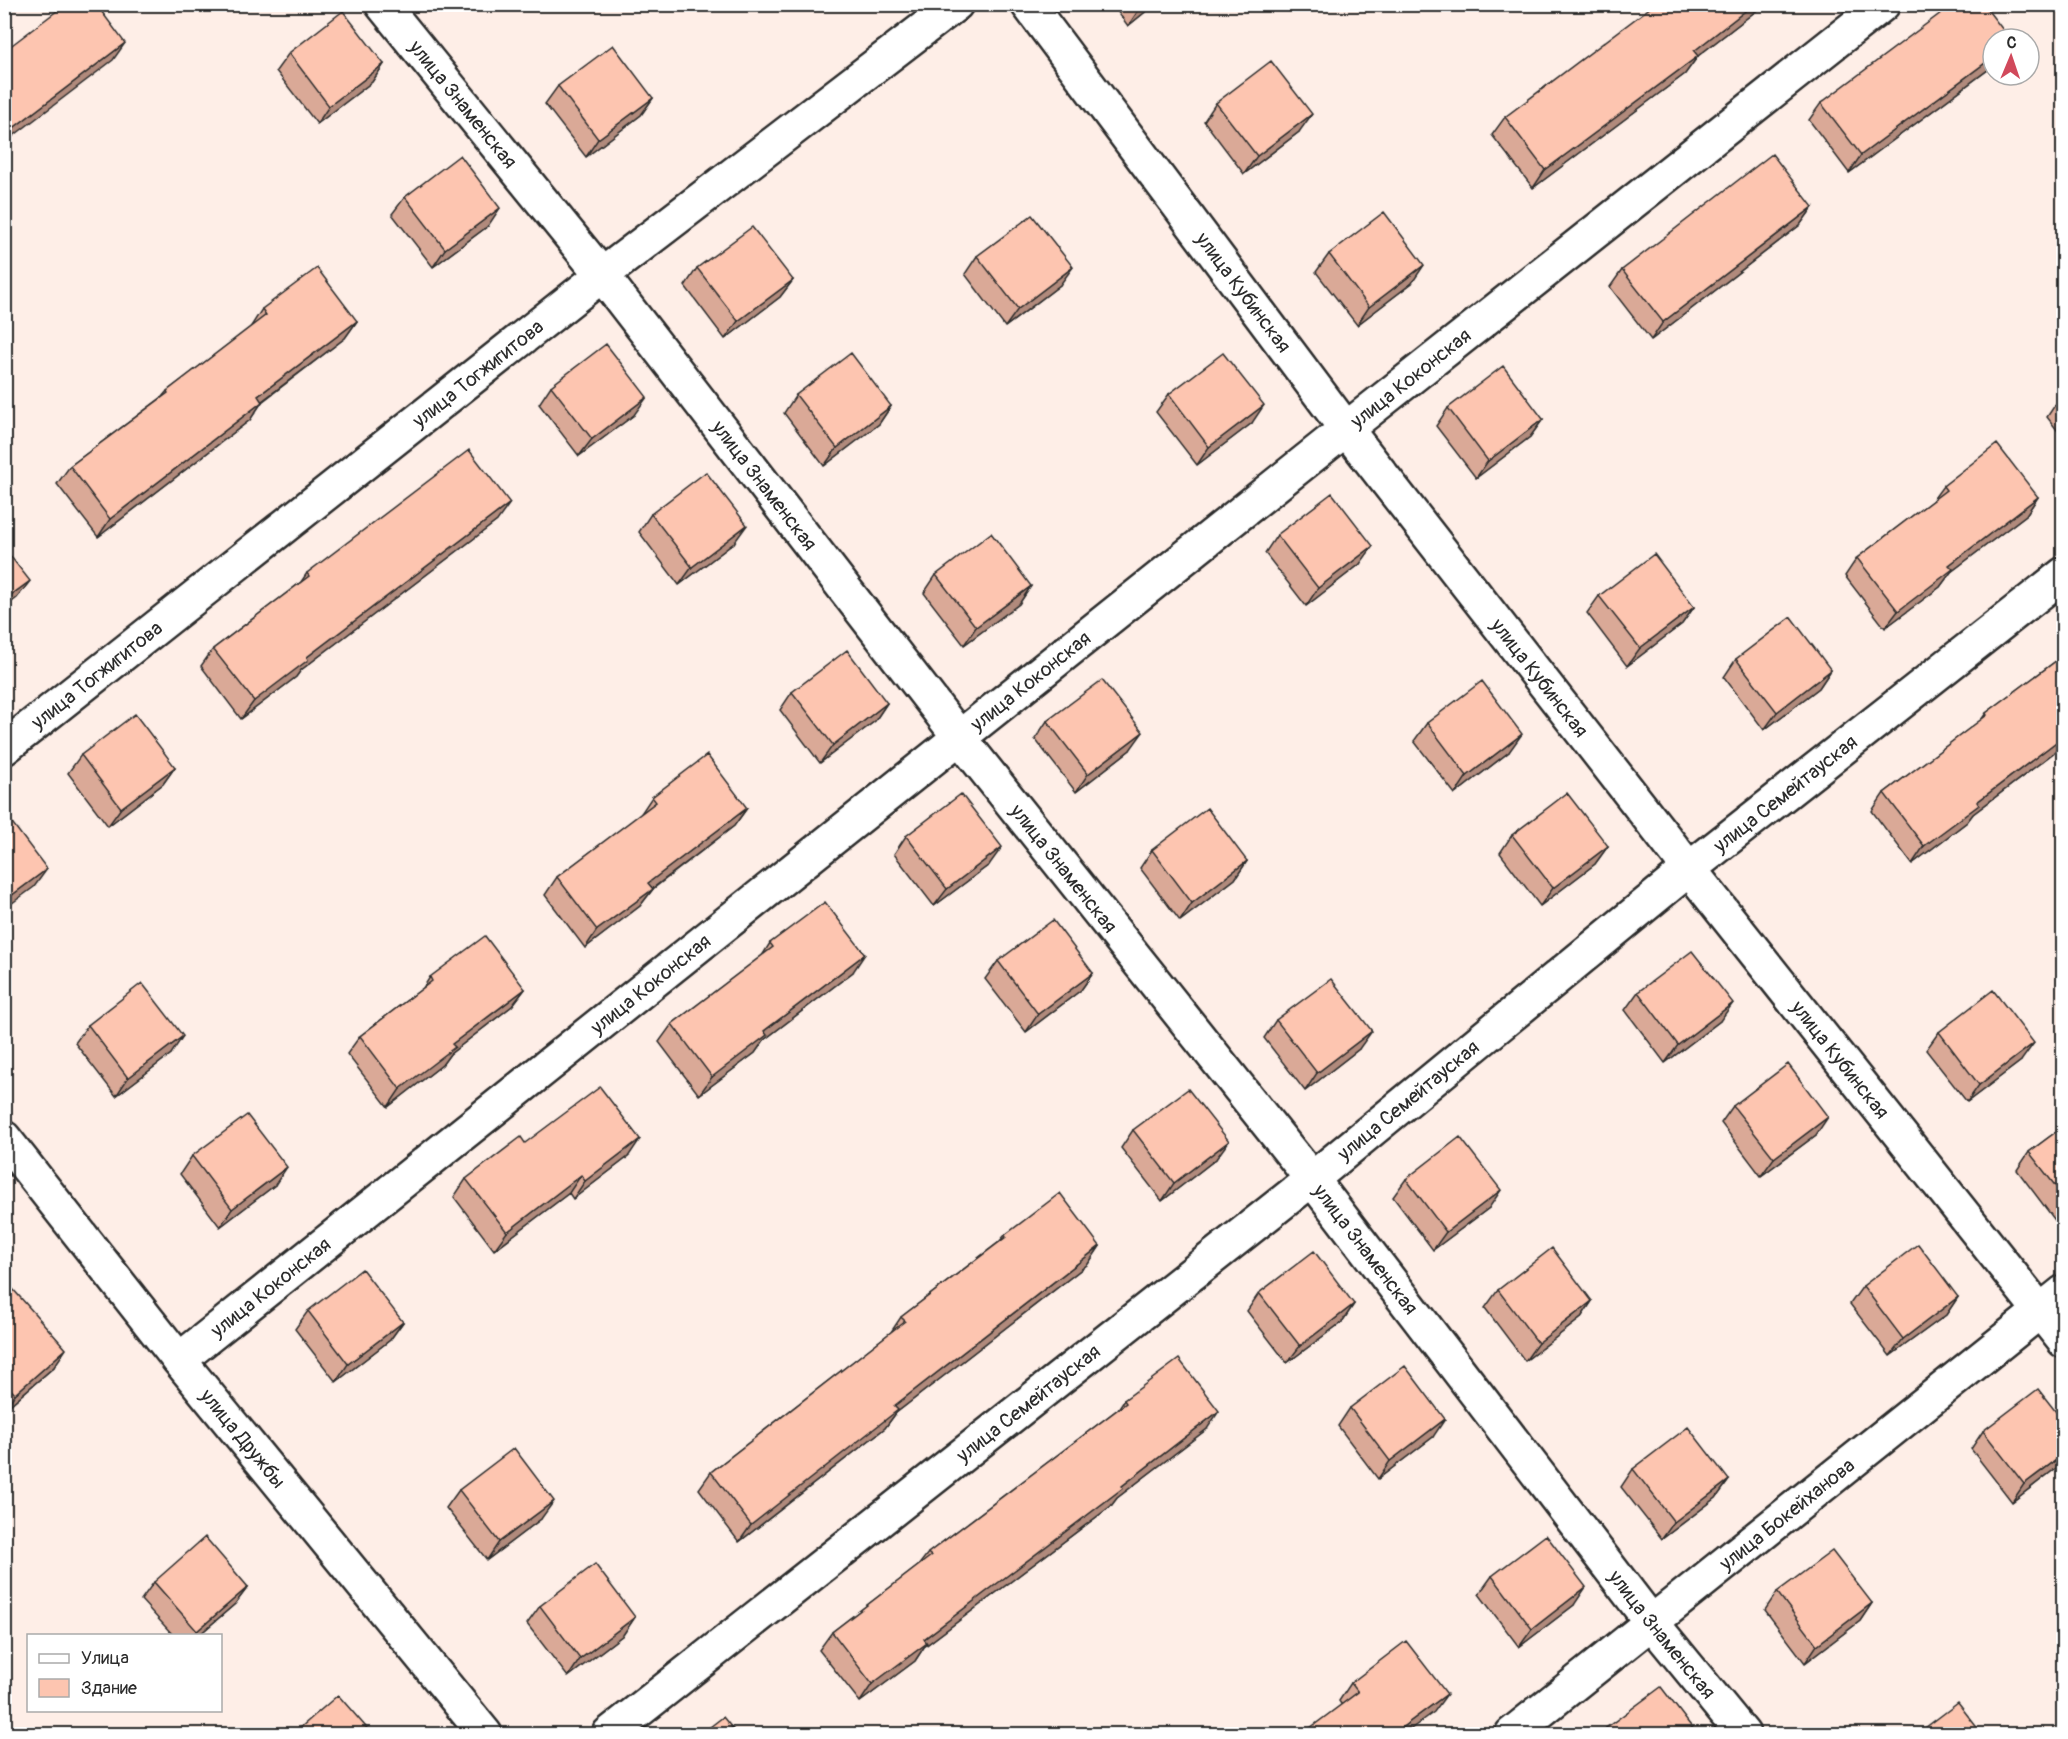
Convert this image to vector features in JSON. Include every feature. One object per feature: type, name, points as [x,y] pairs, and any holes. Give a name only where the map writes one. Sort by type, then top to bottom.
[{"type":"street","name":"улица Знаменская","points":[[382,4],[602,275],[960,738],[1312,1179],[1652,1623],[1743,1734]]},
{"type":"street","name":"улица Тогжигитова","points":[[4,748],[602,275],[956,4]]},
{"type":"street","name":"улица Кубинская","points":[[1028,4],[1346,429],[1689,869],[2052,1302],[2064,1341]]},
{"type":"street","name":"улица Коконская","points":[[179,1360],[1346,429],[1883,4]]},
{"type":"street","name":"улица Семейтауская","points":[[609,1734],[1312,1179],[1689,869],[2064,574]]},
{"type":"street","name":"улица Дружбы","points":[[4,1138],[179,1360],[485,1734]]},
{"type":"street","name":"улица Бокейханова","points":[[1512,1734],[2052,1302]]},
{"type":"building","points":[[66,4],[96,4],[125,43],[4,135],[4,51]]},
{"type":"building","points":[[1655,4],[1754,4],[1694,51],[1698,56],[1545,170],[1505,117]]},
{"type":"building","points":[[1953,4],[1983,4],[2001,27],[1981,27],[1981,66],[1861,155],[1821,103]]},
{"type":"building","points":[[343,11],[384,64],[329,106],[289,53]]},
{"type":"building","points":[[613,45],[653,98],[598,139],[558,86]]},
{"type":"building","points":[[1271,61],[1312,114],[1257,156],[1216,103]]},
{"type":"building","points":[[1772,154],[1813,207],[1663,322],[1622,270]]},
{"type":"building","points":[[460,155],[500,208],[445,249],[405,197]]},
{"type":"building","points":[[1384,212],[1424,265],[1369,307],[1329,254]]},
{"type":"building","points":[[1032,215],[1073,267],[1018,309],[977,256]]},
{"type":"building","points":[[752,227],[793,280],[738,321],[697,268]]},
{"type":"building","points":[[317,268],[357,321],[258,396],[262,402],[110,519],[70,466],[168,393],[167,391],[266,315],[262,309]]},
{"type":"building","points":[[606,344],[647,397],[592,439],[551,386]]},
{"type":"building","points":[[851,353],[891,406],[837,448],[796,395]]},
{"type":"building","points":[[1223,353],[1264,405],[1209,447],[1169,394]]},
{"type":"building","points":[[1503,366],[1543,419],[1488,461],[1448,408]]},
{"type":"building","points":[[1997,444],[2038,497],[1949,565],[1953,569],[1898,611],[1857,558],[1946,490],[1943,486]]},
{"type":"building","points":[[469,450],[510,503],[307,657],[308,660],[254,701],[213,649],[309,576],[307,573]]},
{"type":"building","points":[[706,472],[747,525],[692,567],[651,514]]},
{"type":"building","points":[[1332,493],[1373,546],[1318,588],[1277,535]]},
{"type":"building","points":[[991,533],[1031,586],[976,627],[936,575]]},
{"type":"building","points":[[4,548],[30,581],[4,600]]},
{"type":"building","points":[[1654,554],[1694,607],[1640,648],[1599,596]]},
{"type":"building","points":[[1791,617],[1831,670],[1777,712],[1736,659]]},
{"type":"building","points":[[847,650],[887,703],[833,745],[792,692]]},
{"type":"building","points":[[2064,655],[2064,736],[1977,802],[1979,805],[1924,846],[1884,793]]},
{"type":"building","points":[[1102,680],[1143,732],[1088,774],[1047,721]]},
{"type":"building","points":[[1482,681],[1522,734],[1467,776],[1427,723]]},
{"type":"building","points":[[135,714],[175,767],[121,808],[81,755]]},
{"type":"building","points":[[707,755],[747,808],[648,883],[653,889],[597,930],[557,877],[656,802],[652,797]]},
{"type":"building","points":[[1567,793],[1608,846],[1553,888],[1512,835]]},
{"type":"building","points":[[961,794],[1002,847],[947,889],[906,836]]},
{"type":"building","points":[[1207,808],[1247,861],[1192,903],[1152,850]]},
{"type":"building","points":[[7,816],[47,869],[4,901],[4,818]]},
{"type":"building","points":[[825,902],[865,954],[764,1031],[767,1035],[712,1077],[672,1024],[773,947],[770,943]]},
{"type":"building","points":[[1053,920],[1093,973],[1038,1014],[998,961]]},
{"type":"building","points":[[485,936],[525,989],[452,1044],[455,1047],[400,1089],[360,1036],[432,981],[430,977]]},
{"type":"building","points":[[1692,951],[1733,1003],[1678,1045],[1638,992]]},
{"type":"building","points":[[1331,979],[1372,1031],[1317,1073],[1276,1020]]},
{"type":"building","points":[[142,983],[183,1036],[128,1078],[88,1025]]},
{"type":"building","points":[[1993,990],[2034,1043],[1979,1085],[1939,1032]]},
{"type":"building","points":[[1788,1064],[1828,1117],[1774,1158],[1733,1106]]},
{"type":"building","points":[[600,1087],[640,1139],[585,1181],[581,1175],[507,1232],[466,1179],[521,1137],[525,1143]]},
{"type":"building","points":[[1188,1089],[1229,1141],[1174,1183],[1133,1130]]},
{"type":"building","points":[[247,1115],[287,1167],[232,1209],[192,1156]]},
{"type":"building","points":[[2064,1126],[2064,1197],[2029,1152]]},
{"type":"building","points":[[1460,1137],[1501,1190],[1446,1232],[1406,1179]]},
{"type":"building","points":[[1060,1193],[1100,1246],[894,1406],[898,1410],[751,1525],[711,1472],[905,1321],[901,1317]]},
{"type":"building","points":[[1918,1244],[1958,1297],[1903,1339],[1863,1286]]},
{"type":"building","points":[[1552,1248],[1592,1301],[1538,1343],[1498,1290]]},
{"type":"building","points":[[1314,1251],[1354,1304],[1300,1346],[1259,1293]]},
{"type":"building","points":[[362,1269],[403,1322],[348,1364],[308,1311]]},
{"type":"building","points":[[4,1279],[66,1349],[15,1394],[4,1382]]},
{"type":"building","points":[[1179,1359],[1219,1411],[1122,1486],[1123,1488],[924,1639],[927,1643],[872,1684],[832,1632],[931,1556],[928,1553],[1126,1403],[1124,1400]]},
{"type":"building","points":[[1405,1366],[1445,1419],[1390,1461],[1350,1408]]},
{"type":"building","points":[[2038,1389],[2064,1422],[2064,1454],[2024,1484],[1983,1431]]},
{"type":"building","points":[[1688,1427],[1729,1480],[1674,1522],[1633,1469]]},
{"type":"building","points":[[514,1448],[554,1501],[499,1542],[459,1490]]},
{"type":"building","points":[[1546,1535],[1586,1587],[1532,1629],[1492,1576]]},
{"type":"building","points":[[205,1537],[248,1587],[197,1631],[154,1582]]},
{"type":"building","points":[[1832,1551],[1872,1603],[1817,1645],[1777,1592]]},
{"type":"building","points":[[595,1564],[635,1617],[580,1659],[540,1606]]},
{"type":"building","points":[[1406,1641],[1447,1694],[1393,1734],[1302,1734],[1358,1692],[1351,1683]]},
{"type":"building","points":[[1661,1687],[1697,1734],[1611,1734],[1606,1728]]},
{"type":"building","points":[[338,1695],[372,1734],[293,1734]]},
{"type":"building","points":[[1958,1703],[1982,1734],[1917,1734]]},
{"type":"building","points":[[723,1717],[737,1734],[701,1734]]}]
